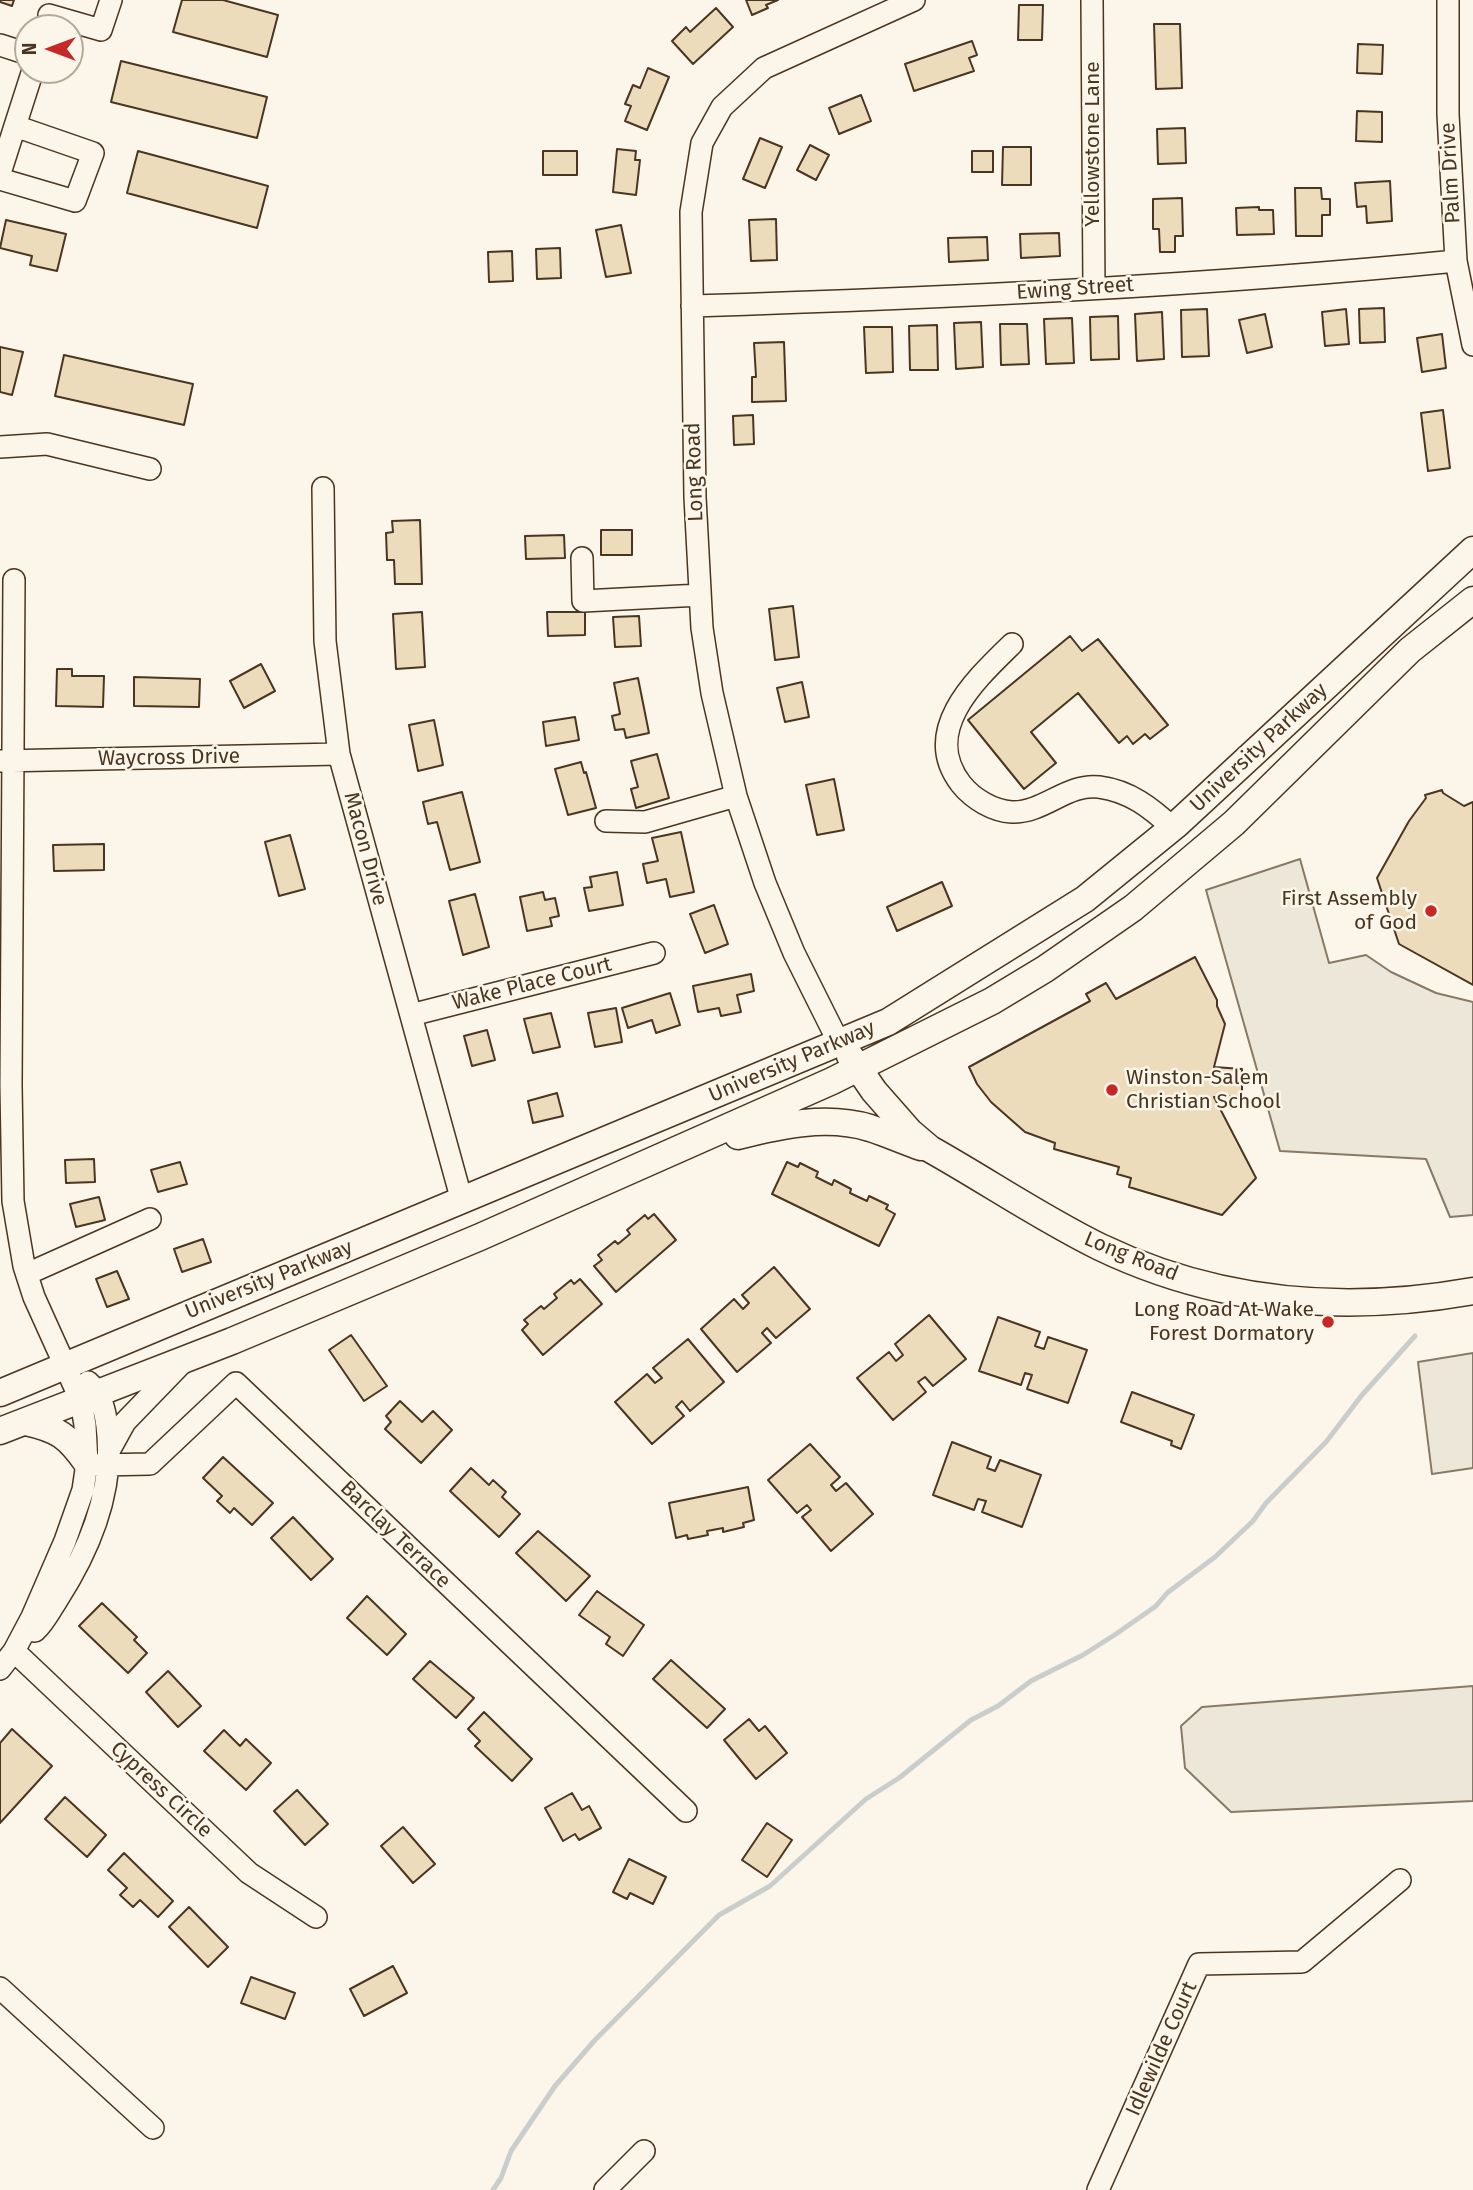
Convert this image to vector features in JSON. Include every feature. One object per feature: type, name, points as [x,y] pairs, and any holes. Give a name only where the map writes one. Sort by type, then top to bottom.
[{"type":"main road","name":"University Parkway","points":[[0,1393],[888,1022],[1085,898],[1173,828],[1473,550]]},
{"type":"main road","name":"University Parkway","points":[[0,1431],[185,1360],[480,1237],[868,1064],[992,1000],[1045,969],[1133,908],[1234,824],[1410,650],[1473,600]]},
{"type":"main road","name":"Long Road","points":[[838,1041],[868,1064],[913,1116],[970,1172]]},
{"type":"main road","name":"Long Road","points":[[868,1064],[883,1101],[910,1132],[930,1149],[1033,1210],[1102,1247],[1146,1266],[1203,1285],[1261,1298],[1304,1302],[1376,1303],[1473,1291]]},
{"type":"main road","points":[[698,1139],[720,1141],[787,1125],[834,1122],[869,1128],[930,1149]]},
{"type":"main road","points":[[26,1422],[50,1427],[101,1460]]},
{"type":"street","points":[[84,25],[101,30],[111,0]]},
{"type":"street","name":"Long Road","points":[[838,1041],[794,953],[765,883],[736,796],[712,693],[702,628],[700,594],[695,471],[691,212],[702,143],[722,107],[764,68],[914,0]]},
{"type":"street","name":"Yellowstone Lane","points":[[1092,0],[1094,288]]},
{"type":"street","name":"Palm Drive","points":[[1448,0],[1448,114],[1473,344]]},
{"type":"street","points":[[0,173],[28,84]]},
{"type":"street","points":[[0,179],[75,201],[93,153],[15,126]]},
{"type":"street","name":"Ewing Street","points":[[692,306],[927,297],[1312,275],[1462,253]]},
{"type":"street","points":[[0,447],[47,444],[150,469]]},
{"type":"street","name":"Macon Drive","points":[[323,488],[325,641],[339,754],[462,1201]]},
{"type":"street","points":[[582,558],[583,601],[700,594]]},
{"type":"street","points":[[14,580],[6,761],[13,1201],[17,1233],[34,1297],[64,1364],[89,1398],[85,1425],[101,1460]]},
{"type":"street","points":[[1012,644],[979,677],[949,724],[946,741],[948,762],[962,786],[984,803],[1011,812],[1034,808],[1075,789],[1099,787],[1122,792],[1139,800],[1173,828]]},
{"type":"street","name":"Waycross Drive","points":[[6,761],[339,754]]},
{"type":"street","points":[[606,821],[645,822],[736,796]]},
{"type":"street","name":"Wake Place Court","points":[[411,1015],[654,953]]},
{"type":"street","points":[[27,1274],[150,1219]]},
{"type":"street","points":[[0,1669],[14,1651],[32,1616],[65,1541],[83,1490],[125,1422],[185,1360]]},
{"type":"street","name":"Barclay Terrace","points":[[101,1460],[150,1464],[236,1383],[686,1811]]},
{"type":"street","name":"Cypress Circle","points":[[14,1651],[249,1873],[316,1917]]},
{"type":"street","name":"Idlewilde Court","points":[[1098,2190],[1199,1964],[1302,1962],[1400,1880]]},
{"type":"street","points":[[0,1988],[153,2128]]},
{"type":"street","points":[[605,2190],[644,2151]]},
{"type":"shaded area","points":[[1300,859],[1329,963],[1366,955],[1391,972],[1436,993],[1473,1002],[1473,1215],[1450,1217],[1426,1159],[1280,1151],[1206,890]]},
{"type":"shaded area","points":[[1473,1353],[1473,1468],[1432,1474],[1418,1362]]},
{"type":"shaded area","points":[[1473,1686],[1473,1801],[1231,1812],[1185,1768],[1181,1726],[1202,1707]]},
{"type":"building","points":[[0,0],[14,0],[12,6]]},
{"type":"building","points":[[182,0],[223,0],[278,15],[267,57],[173,32]]},
{"type":"building","points":[[746,0],[778,0],[752,15]]},
{"type":"building","points":[[1019,5],[1043,5],[1042,40],[1018,40]]},
{"type":"building","points":[[716,8],[733,27],[693,64],[672,41],[686,27],[690,32]]},
{"type":"building","points":[[1154,24],[1180,24],[1182,88],[1156,89]]},
{"type":"building","points":[[972,41],[977,55],[969,58],[974,71],[914,91],[905,64]]},
{"type":"building","points":[[1358,44],[1383,45],[1382,74],[1357,73]]},
{"type":"building","points":[[121,61],[267,97],[257,138],[111,102]]},
{"type":"building","points":[[648,68],[669,77],[647,130],[625,121],[631,106],[625,104],[633,85],[640,88]]},
{"type":"building","points":[[861,95],[871,121],[839,134],[829,108]]},
{"type":"building","points":[[1357,111],[1382,112],[1382,142],[1356,141]]},
{"type":"building","points":[[1185,128],[1186,163],[1158,164],[1157,129]]},
{"type":"building","points":[[760,138],[782,147],[765,188],[743,179]]},
{"type":"building","points":[[810,145],[829,155],[816,180],[797,170]]},
{"type":"building","points":[[1003,147],[1031,147],[1031,185],[1002,185]]},
{"type":"building","points":[[617,149],[636,151],[635,160],[640,160],[636,195],[613,192]]},
{"type":"building","points":[[138,151],[268,186],[257,228],[127,193]]},
{"type":"building","points":[[543,151],[577,151],[577,175],[543,175]]},
{"type":"building","points":[[972,151],[993,151],[993,172],[972,172]]},
{"type":"building","points":[[1390,181],[1392,221],[1367,223],[1366,206],[1357,207],[1355,183]]},
{"type":"building","points":[[1295,188],[1321,188],[1322,199],[1330,199],[1330,215],[1322,215],[1322,236],[1296,236]]},
{"type":"building","points":[[1182,198],[1183,236],[1175,236],[1175,252],[1160,252],[1159,229],[1153,229],[1153,199]]},
{"type":"building","points":[[1259,207],[1259,210],[1273,210],[1274,234],[1237,235],[1236,208]]},
{"type":"building","points":[[776,219],[777,260],[751,261],[749,220]]},
{"type":"building","points":[[6,220],[66,234],[57,271],[30,265],[32,256],[0,248]]},
{"type":"building","points":[[621,225],[631,273],[606,277],[596,230]]},
{"type":"building","points":[[1059,233],[1060,256],[1021,258],[1020,234]]},
{"type":"building","points":[[987,237],[988,260],[949,262],[948,238]]},
{"type":"building","points":[[560,248],[561,278],[537,279],[536,249]]},
{"type":"building","points":[[512,251],[513,281],[489,282],[488,252]]},
{"type":"building","points":[[1384,308],[1385,342],[1360,343],[1359,309]]},
{"type":"building","points":[[1207,309],[1209,356],[1182,357],[1181,310]]},
{"type":"building","points":[[1346,309],[1349,344],[1325,346],[1322,312]]},
{"type":"building","points":[[1162,312],[1164,359],[1137,361],[1135,314]]},
{"type":"building","points":[[1265,314],[1272,347],[1247,353],[1239,320]]},
{"type":"building","points":[[1118,316],[1119,359],[1091,360],[1090,317]]},
{"type":"building","points":[[1072,318],[1074,363],[1046,364],[1044,319]]},
{"type":"building","points":[[981,322],[983,367],[956,369],[954,323]]},
{"type":"building","points":[[1000,324],[1027,324],[1029,364],[1001,365]]},
{"type":"building","points":[[937,325],[938,370],[910,370],[909,326]]},
{"type":"building","points":[[864,327],[892,327],[893,372],[866,373]]},
{"type":"building","points":[[1442,334],[1446,368],[1422,372],[1417,338]]},
{"type":"building","points":[[784,342],[786,401],[752,402],[752,377],[756,377],[754,343]]},
{"type":"building","points":[[0,347],[23,352],[12,395],[0,392]]},
{"type":"building","points":[[64,355],[193,384],[184,425],[55,396]]},
{"type":"building","points":[[1443,410],[1450,468],[1428,471],[1421,413]]},
{"type":"building","points":[[753,415],[754,444],[734,445],[733,416]]},
{"type":"building","points":[[420,520],[422,584],[395,584],[394,560],[387,560],[386,533],[393,532],[392,521]]},
{"type":"building","points":[[601,530],[632,530],[632,555],[601,555]]},
{"type":"building","points":[[564,535],[565,558],[526,559],[525,536]]},
{"type":"building","points":[[793,606],[799,657],[775,660],[769,609]]},
{"type":"building","points":[[422,612],[425,667],[396,669],[393,614]]},
{"type":"building","points":[[547,612],[585,612],[585,635],[548,636]]},
{"type":"building","points":[[639,616],[641,646],[615,647],[613,617]]},
{"type":"building","points":[[1070,636],[1082,651],[1098,639],[1168,725],[1150,739],[1145,734],[1133,744],[1127,736],[1119,743],[1078,693],[1031,732],[1056,763],[1024,789],[968,720]]},
{"type":"building","points":[[261,664],[275,691],[244,708],[230,681]]},
{"type":"building","points":[[57,669],[72,669],[72,676],[104,676],[103,707],[56,706]]},
{"type":"building","points":[[134,677],[200,679],[199,707],[134,706]]},
{"type":"building","points":[[638,678],[649,733],[626,738],[624,729],[615,730],[612,716],[620,714],[614,683]]},
{"type":"building","points":[[802,682],[809,717],[785,722],[777,688]]},
{"type":"building","points":[[575,717],[579,740],[546,746],[543,722]]},
{"type":"building","points":[[434,720],[443,765],[418,771],[409,725]]},
{"type":"building","points":[[657,754],[669,798],[636,808],[631,789],[638,787],[631,761]]},
{"type":"building","points":[[581,762],[596,808],[568,815],[555,769]]},
{"type":"building","points":[[834,779],[844,830],[817,835],[806,785]]},
{"type":"building","name":"First Assembly of God","points":[[1442,790],[1464,806],[1473,802],[1473,985],[1399,944],[1377,878],[1409,821],[1426,798],[1425,795]]},
{"type":"building","points":[[462,792],[480,862],[450,870],[437,822],[428,824],[423,802]]},
{"type":"building","points":[[681,832],[694,892],[670,897],[666,879],[647,883],[643,864],[658,861],[652,838]]},
{"type":"building","points":[[290,835],[305,889],[279,896],[265,842]]},
{"type":"building","points":[[104,844],[104,870],[54,871],[53,845]]},
{"type":"building","points":[[617,872],[623,905],[589,911],[584,888],[592,887],[590,877]]},
{"type":"building","points":[[942,882],[952,906],[897,931],[887,907]]},
{"type":"building","points":[[543,892],[545,900],[555,898],[559,916],[550,918],[552,926],[527,931],[520,897]]},
{"type":"building","points":[[475,894],[489,947],[463,955],[449,901]]},
{"type":"building","points":[[714,905],[728,944],[705,953],[690,914]]},
{"type":"building","name":"Winston-Salem Christian School","points":[[1195,957],[1217,1000],[1225,1024],[1214,1067],[1242,1069],[1242,1096],[1214,1097],[1256,1178],[1222,1215],[1129,1187],[1131,1178],[1117,1174],[1119,1167],[1054,1149],[1055,1143],[1025,1132],[991,1102],[977,1084],[969,1067],[1090,1001],[1086,994],[1106,983],[1116,999]]},
{"type":"building","points":[[751,974],[754,991],[737,995],[741,1012],[721,1016],[719,1008],[698,1012],[693,986]]},
{"type":"building","points":[[670,993],[680,1025],[656,1033],[652,1020],[628,1028],[622,1008]]},
{"type":"building","points":[[616,1008],[622,1042],[595,1047],[588,1013]]},
{"type":"building","points":[[551,1013],[560,1047],[533,1053],[524,1019]]},
{"type":"building","points":[[487,1030],[495,1060],[472,1066],[464,1036]]},
{"type":"building","points":[[557,1093],[563,1116],[533,1123],[528,1101]]},
{"type":"building","points":[[94,1159],[95,1182],[66,1183],[65,1160]]},
{"type":"building","points":[[180,1162],[187,1184],[158,1192],[151,1170]]},
{"type":"building","points":[[787,1162],[798,1167],[800,1163],[818,1172],[816,1177],[832,1185],[834,1180],[851,1189],[850,1193],[867,1201],[869,1196],[888,1205],[886,1209],[895,1214],[879,1246],[772,1194]]},
{"type":"building","points":[[99,1197],[105,1220],[76,1227],[70,1204]]},
{"type":"building","points":[[654,1214],[676,1240],[616,1292],[594,1266],[602,1260],[598,1255],[615,1241],[618,1244],[630,1234],[627,1230],[645,1215],[648,1219]]},
{"type":"building","points":[[203,1239],[211,1262],[182,1272],[174,1249]]},
{"type":"building","points":[[774,1267],[810,1309],[776,1338],[767,1328],[762,1333],[771,1343],[737,1372],[701,1329],[734,1299],[743,1309],[749,1303],[742,1295]]},
{"type":"building","points":[[117,1271],[129,1299],[107,1307],[96,1279]]},
{"type":"building","points":[[580,1279],[602,1304],[543,1355],[522,1330],[528,1324],[524,1320],[541,1306],[544,1309],[557,1298],[554,1294],[571,1280],[574,1284]]},
{"type":"building","points":[[929,1315],[966,1359],[933,1386],[925,1377],[918,1382],[926,1392],[893,1420],[857,1378],[889,1352],[896,1361],[903,1355],[895,1344]]},
{"type":"building","points":[[998,1317],[1040,1332],[1035,1346],[1044,1349],[1048,1337],[1087,1350],[1068,1403],[1027,1389],[1032,1375],[1025,1373],[1021,1385],[979,1371]]},
{"type":"building","points":[[351,1335],[387,1386],[364,1401],[329,1350]]},
{"type":"building","points":[[688,1339],[724,1382],[690,1411],[682,1401],[676,1407],[684,1416],[652,1444],[615,1402],[647,1374],[655,1383],[662,1378],[653,1368]]},
{"type":"building","points":[[1132,1392],[1194,1415],[1181,1449],[1171,1445],[1172,1441],[1121,1422]]},
{"type":"building","points":[[400,1401],[422,1422],[433,1411],[452,1430],[421,1463],[385,1429],[391,1422],[386,1416]]},
{"type":"building","points":[[952,1442],[991,1457],[987,1468],[995,1471],[1000,1460],[1041,1475],[1022,1527],[982,1512],[986,1501],[978,1499],[974,1510],[933,1495]]},
{"type":"building","points":[[810,1444],[840,1477],[831,1485],[836,1491],[846,1483],[873,1514],[831,1551],[802,1517],[811,1510],[807,1505],[797,1513],[768,1480]]},
{"type":"building","points":[[223,1457],[273,1503],[252,1525],[234,1508],[230,1513],[217,1501],[222,1496],[203,1478]]},
{"type":"building","points":[[471,1468],[489,1485],[493,1480],[506,1492],[502,1497],[520,1514],[499,1537],[450,1491]]},
{"type":"building","points":[[748,1487],[754,1520],[743,1523],[744,1527],[723,1532],[723,1528],[707,1531],[708,1535],[688,1539],[687,1535],[676,1538],[669,1503]]},
{"type":"building","points":[[293,1517],[333,1559],[311,1580],[271,1538]]},
{"type":"building","points":[[538,1531],[590,1576],[566,1601],[516,1553]]},
{"type":"building","points":[[597,1591],[644,1625],[623,1656],[606,1644],[610,1637],[579,1615]]},
{"type":"building","points":[[367,1596],[406,1634],[387,1655],[347,1618]]},
{"type":"building","points":[[102,1603],[137,1637],[134,1640],[147,1653],[128,1673],[79,1626]]},
{"type":"building","points":[[671,1660],[725,1709],[707,1728],[653,1679]]},
{"type":"building","points":[[430,1661],[474,1698],[456,1718],[413,1679]]},
{"type":"building","points":[[168,1671],[201,1706],[178,1727],[146,1692]]},
{"type":"building","points":[[484,1712],[532,1759],[512,1781],[475,1746],[480,1741],[468,1729]]},
{"type":"building","points":[[749,1719],[759,1731],[765,1726],[787,1753],[756,1779],[724,1740]]},
{"type":"building","points":[[12,1729],[52,1766],[0,1823],[0,1743]]},
{"type":"building","points":[[224,1730],[240,1746],[246,1739],[271,1763],[246,1790],[204,1751]]},
{"type":"building","points":[[297,1790],[328,1824],[305,1845],[274,1811]]},
{"type":"building","points":[[572,1793],[582,1810],[589,1806],[601,1828],[579,1840],[575,1834],[563,1841],[545,1808]]},
{"type":"building","points":[[65,1797],[106,1835],[87,1857],[45,1819]]},
{"type":"building","points":[[767,1823],[792,1840],[767,1877],[742,1860]]},
{"type":"building","points":[[403,1827],[435,1864],[413,1883],[381,1846]]},
{"type":"building","points":[[124,1853],[173,1901],[158,1917],[140,1900],[133,1907],[120,1895],[127,1888],[108,1870]]},
{"type":"building","points":[[629,1859],[666,1877],[653,1904],[630,1893],[627,1899],[613,1892]]},
{"type":"building","points":[[189,1907],[228,1947],[208,1967],[169,1927]]},
{"type":"building","points":[[393,1966],[407,1993],[364,2016],[350,1989]]},
{"type":"building","points":[[251,1977],[295,1993],[285,2019],[241,2003]]},
{"type":"waterway","points":[[493,2190],[501,2178],[511,2151],[555,2086],[595,2040],[719,1915],[770,1886],[866,1799],[899,1778],[971,1720],[998,1706],[1031,1681],[1083,1655],[1116,1634],[1156,1606],[1167,1593],[1215,1557],[1253,1521],[1266,1503],[1326,1442],[1362,1395],[1415,1336]]},
{"type":"place","name":"First Assembly of God","points":[[1431,911]]},
{"type":"place","name":"Winston-Salem Christian School","points":[[1112,1090]]},
{"type":"place","name":"Long Road At Wake Forest Dormatory","points":[[1328,1322]]}]
